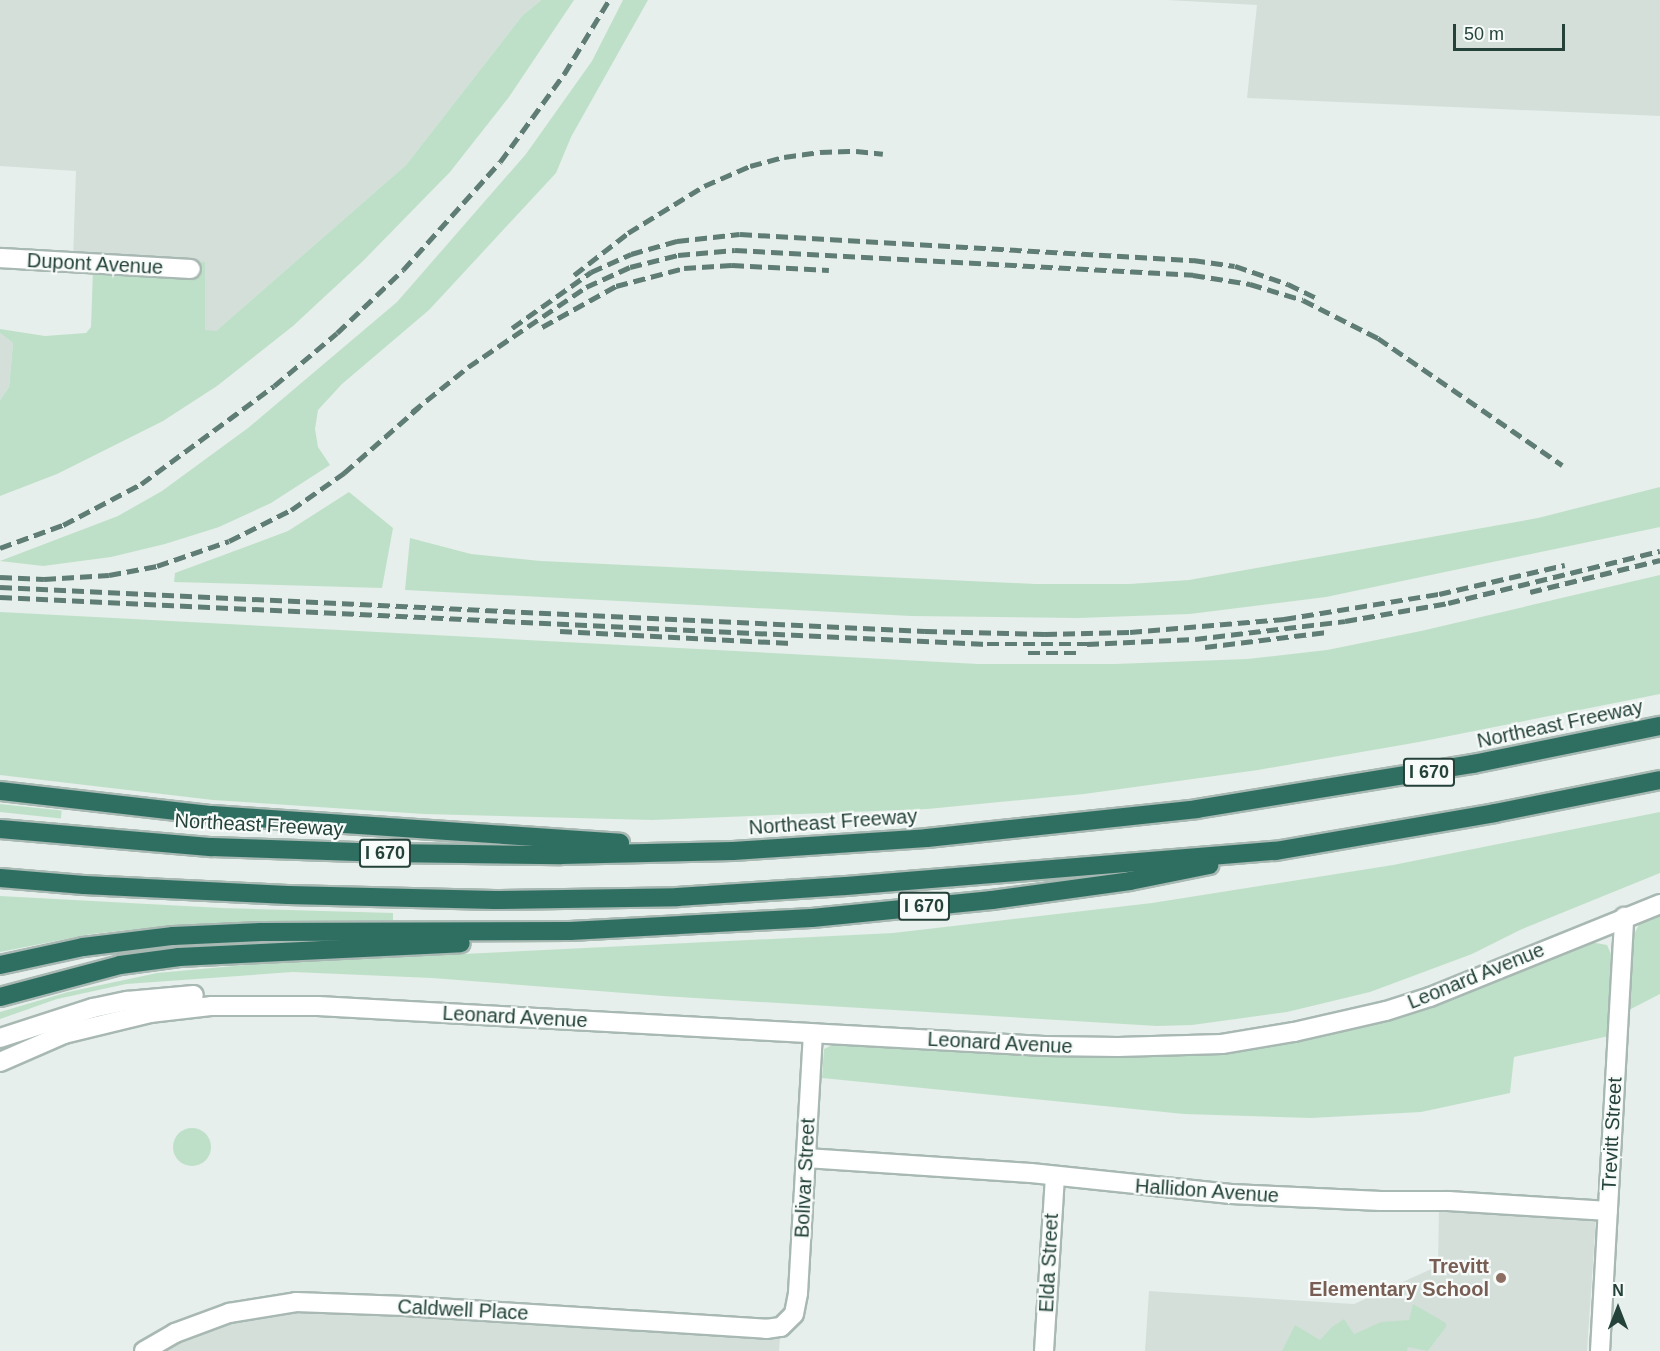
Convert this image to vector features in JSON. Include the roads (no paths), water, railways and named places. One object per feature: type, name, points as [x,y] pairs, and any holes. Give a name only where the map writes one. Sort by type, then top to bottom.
[{"type":"highway","name":"Northeast Freeway","points":[[0,829],[212,847],[386,853],[561,855],[733,851],[927,838],[1197,809],[1473,765],[1660,726]]},
{"type":"highway","name":"I 670","points":[[0,965],[83,947],[173,936],[261,932],[570,931],[812,918],[992,900],[1130,881],[1275,851],[1495,813],[1660,780]]},
{"type":"highway","points":[[0,791],[212,815],[733,851]]},
{"type":"highway","points":[[0,878],[84,885],[288,895],[495,900],[666,897],[846,886],[1275,851]]},
{"type":"highway","points":[[0,997],[120,965],[179,957],[466,943],[570,931]]},
{"type":"street","name":"Dupont Avenue","points":[[0,258],[191,269]]},
{"type":"street","name":"Leonard Avenue","points":[[0,1038],[93,1008],[161,997],[221,994],[318,1006],[813,1034],[1086,1047],[1198,1046],[1248,1040],[1344,1022],[1430,997],[1660,904]]},
{"type":"street","name":"Trevitt Street","points":[[1600,1351],[1624,917]]},
{"type":"street","name":"Leonard Avenue","points":[[0,1062],[64,1034],[179,1008],[318,1006]]},
{"type":"street","name":"Bolivar Street","points":[[789,1320],[796,1307],[798,1293],[813,1034]]},
{"type":"street","name":"Hallidon Avenue","points":[[806,1158],[1055,1176],[1231,1194],[1370,1201],[1449,1201],[1608,1210]]},
{"type":"street","name":"Elda Street","points":[[1044,1351],[1055,1176]]},
{"type":"street","name":"Caldwell Place","points":[[144,1351],[175,1333],[229,1313],[296,1302],[405,1306],[766,1329],[781,1327],[789,1320]]},
{"type":"railway","points":[[0,548],[63,525],[141,484],[274,386],[337,333],[403,270],[500,162],[564,74],[609,0]]},
{"type":"railway","points":[[574,275],[628,233],[704,186],[750,166],[784,157],[820,152],[856,151],[883,154]]},
{"type":"railway","points":[[512,328],[591,272],[631,254],[677,241],[740,234],[1193,260],[1235,266],[1288,284],[1315,297]]},
{"type":"railway","points":[[412,412],[468,367],[586,287],[630,267],[678,255],[735,250],[1193,275],[1250,284],[1303,300],[1378,338],[1562,465]]},
{"type":"railway","points":[[542,327],[616,286],[684,268],[732,265],[829,270]]},
{"type":"railway","points":[[0,577],[44,579],[109,575],[157,566],[229,541],[291,510],[344,473],[419,407]]},
{"type":"railway","points":[[0,597],[987,644],[1087,644],[1195,639],[1345,621],[1448,603],[1660,551]]},
{"type":"railway","points":[[1530,592],[1660,560]]},
{"type":"railway","points":[[0,587],[925,631],[1045,634],[1130,632],[1284,619],[1439,594],[1565,565]]},
{"type":"railway","points":[[560,631],[791,643]]},
{"type":"railway","points":[[1205,647],[1327,632]]},
{"type":"railway","points":[[1028,653],[1076,653]]},
{"type":"place","name":"Trevitt Elementary School","points":[[1501,1278]]}]
